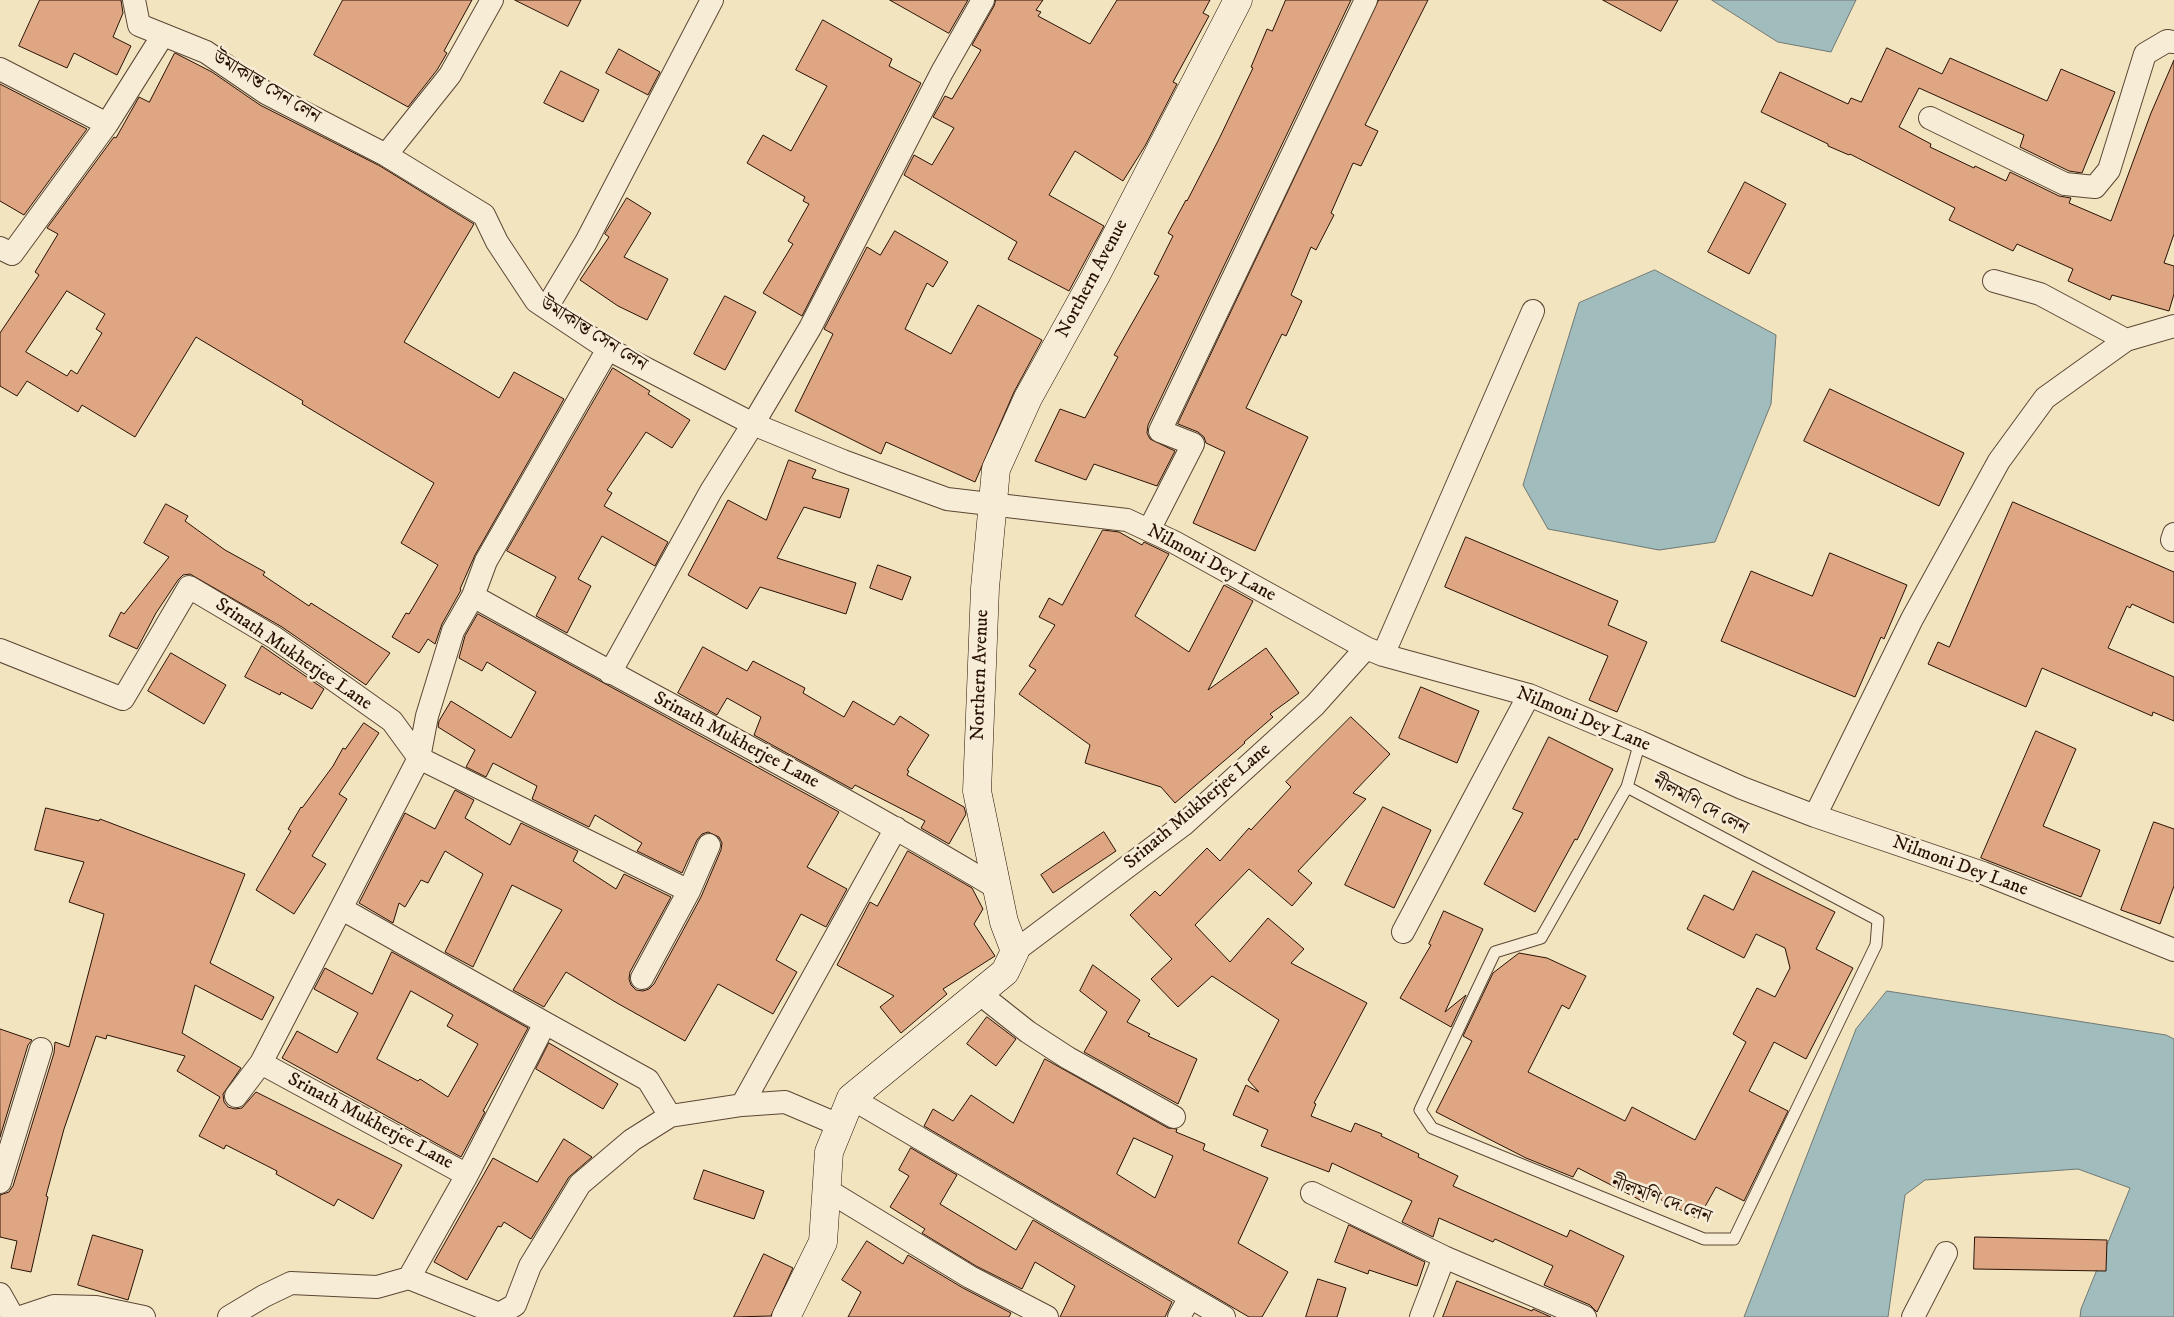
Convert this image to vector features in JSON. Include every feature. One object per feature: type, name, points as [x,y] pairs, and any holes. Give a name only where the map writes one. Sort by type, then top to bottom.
[{"type":"street","name":"উমাকান্ত সেন লেন","points":[[134,0],[138,25],[206,52],[266,93],[386,154],[484,214],[497,242],[536,301],[608,349],[754,424],[843,462],[947,499],[993,503]]},
{"type":"street","points":[[386,154],[450,75],[492,0]]},
{"type":"street","points":[[547,307],[586,242],[712,0]]},
{"type":"street","points":[[610,673],[711,491],[754,424],[810,328],[942,72],[983,0]]},
{"type":"street","name":"Northern Avenue","points":[[1015,951],[1004,922],[977,791],[985,588],[996,469],[1028,398],[1095,277],[1238,0]]},
{"type":"street","points":[[1148,530],[1193,444],[1160,431],[1366,0]]},
{"type":"street","points":[[4,258],[107,124],[163,35]]},
{"type":"street","points":[[1930,118],[2065,184],[2095,187],[2109,170],[2145,54],[2167,41],[2174,42]]},
{"type":"street","points":[[0,68],[107,124]]},
{"type":"street","points":[[1994,281],[2040,294],[2126,340]]},
{"type":"street","name":"Srinath Mukherjee Lane","points":[[1015,951],[1183,825],[1374,651],[1533,311]]},
{"type":"street","points":[[1815,816],[1912,619],[2000,460],[2045,398],[2126,340],[2174,326]]},
{"type":"street","points":[[236,1096],[261,1063],[419,758],[427,716],[453,631],[473,596],[486,561],[608,349]]},
{"type":"street","name":"Nilmoni Dey Lane","points":[[993,503],[1127,520],[1374,651],[1529,695],[1742,788],[1815,816],[1983,873],[2174,950]]},
{"type":"street","name":"Srinath Mukherjee Lane","points":[[0,650],[123,699],[189,587],[275,638],[392,720],[419,758],[689,892]]},
{"type":"street","name":"Srinath Mukherjee Lane","points":[[473,596],[610,673],[896,828],[997,888]]},
{"type":"street","points":[[1403,932],[1529,695]]},
{"type":"street","points":[[742,1106],[896,828]]},
{"type":"street","points":[[642,978],[689,892],[709,845]]},
{"type":"street","points":[[342,909],[648,1080],[670,1116]]},
{"type":"street","points":[[786,1317],[823,1242],[829,1152],[851,1098],[1005,972],[1015,951]]},
{"type":"street","points":[[980,994],[1028,1032],[1068,1058],[1174,1117]]},
{"type":"street","name":"Srinath Mukherjee Lane","points":[[261,1063],[467,1174],[545,1023]]},
{"type":"street","points":[[0,1182],[42,1049]]},
{"type":"street","points":[[851,1098],[1224,1317]]},
{"type":"street","points":[[229,1317],[264,1296],[291,1283],[377,1287],[409,1278],[499,1314],[515,1305],[530,1266],[580,1184],[632,1140],[670,1116],[784,1102],[839,1125]]},
{"type":"street","points":[[409,1278],[467,1174]]},
{"type":"street","points":[[827,1190],[970,1277],[1047,1317]]},
{"type":"street","points":[[1312,1194],[1444,1257],[1585,1317]]},
{"type":"street","points":[[1913,1317],[1946,1253]]},
{"type":"street","points":[[1421,1317],[1444,1257]]},
{"type":"street","points":[[0,1294],[13,1317]]},
{"type":"street","points":[[1179,1317],[1190,1297]]},
{"type":"street","points":[[21,1317],[54,1306],[96,1307],[144,1317]]},
{"type":"lane","name":"নীলমণি দে লেন","points":[[1626,787],[1878,920],[1876,945],[1734,1239],[1704,1239],[1530,1170],[1432,1128],[1420,1110],[1495,952],[1541,938],[1626,787],[1640,742]]},
{"type":"water","points":[[1712,0],[1856,0],[1831,52],[1778,42]]},
{"type":"water","points":[[1655,270],[1776,335],[1771,404],[1715,542],[1659,550],[1548,529],[1523,485],[1579,303]]},
{"type":"water","points":[[1887,991],[2166,1035],[2174,1039],[2174,1317],[2080,1317],[2081,1309],[2130,1188],[2078,1169],[1925,1180],[1905,1195],[1888,1317],[1744,1317],[1856,1029]]},
{"type":"building","points":[[40,0],[121,0],[123,13],[113,37],[131,46],[117,75],[74,53],[67,68],[19,46]]},
{"type":"building","points":[[343,0],[472,0],[444,51],[447,53],[437,70],[408,107],[314,55]]},
{"type":"building","points":[[515,0],[581,0],[568,26]]},
{"type":"building","points":[[890,0],[968,0],[949,33]]},
{"type":"building","points":[[996,0],[1043,0],[1036,10],[1041,12],[1038,16],[1090,44],[1117,0],[1210,0],[1203,13],[1209,16],[1173,82],[1177,84],[1145,146],[1123,181],[1075,151],[1049,195],[1104,226],[1069,291],[1008,259],[1017,242],[904,175],[914,155],[932,165],[954,128],[933,117],[945,96],[952,99],[981,50],[972,45]]},
{"type":"building","points":[[1286,0],[1351,0],[1148,425],[1147,433],[1150,439],[1175,451],[1157,486],[1094,464],[1086,480],[1035,461],[1060,409],[1085,418],[1118,357],[1114,355],[1159,276],[1154,274],[1173,236],[1168,233],[1219,139],[1253,68],[1251,67],[1267,29],[1272,31]]},
{"type":"building","points":[[1379,0],[1428,0],[1365,125],[1378,131],[1361,166],[1353,163],[1331,213],[1334,215],[1316,250],[1311,247],[1291,295],[1302,301],[1286,336],[1282,334],[1246,408],[1308,437],[1255,551],[1193,523],[1225,452],[1206,443],[1204,437],[1198,432],[1178,424]]},
{"type":"building","points":[[1603,0],[1678,0],[1661,31]]},
{"type":"building","points":[[823,20],[892,59],[889,66],[921,83],[802,316],[763,293],[793,244],[788,241],[809,204],[803,201],[805,197],[747,163],[763,135],[791,151],[827,86],[796,70]]},
{"type":"building","points":[[1887,48],[1942,74],[1950,58],[2047,101],[2061,69],[2115,92],[2082,173],[2069,171],[2020,147],[2024,135],[1919,88],[1899,127],[1931,144],[1930,147],[1974,168],[1975,166],[2006,181],[2010,172],[2059,196],[2071,198],[2069,203],[2111,221],[2151,113],[2174,60],[2174,234],[2164,263],[2174,266],[2174,294],[2169,311],[2112,295],[2110,300],[2068,281],[2073,269],[2017,244],[2013,251],[1949,220],[1955,208],[1850,154],[1828,146],[1828,144],[1761,112],[1780,72],[1848,104],[1851,98],[1861,102]]},
{"type":"building","points":[[619,49],[660,72],[648,95],[606,73]]},
{"type":"building","points":[[175,53],[212,72],[260,105],[380,166],[474,224],[404,342],[499,398],[514,372],[564,399],[475,555],[461,590],[442,624],[435,644],[428,639],[419,653],[392,637],[406,613],[409,614],[438,565],[401,543],[434,483],[302,404],[303,401],[196,337],[135,437],[82,405],[78,412],[27,381],[17,396],[0,386],[0,333],[39,275],[35,272],[58,234],[47,228],[114,137],[116,138],[139,97],[149,102]],"holes":[[[67,291],[105,314],[96,329],[102,333],[77,374],[71,370],[67,376],[26,352]]]},
{"type":"building","points":[[561,71],[599,90],[583,122],[544,103]]},
{"type":"building","points":[[0,84],[87,129],[24,215],[0,201]]},
{"type":"building","points":[[1745,182],[1786,204],[1749,274],[1708,252]]},
{"type":"building","points":[[627,198],[651,213],[624,257],[668,279],[647,320],[618,306],[580,280],[609,237],[605,234]]},
{"type":"building","points":[[895,231],[948,262],[933,287],[927,283],[905,329],[951,354],[978,305],[1042,340],[1014,392],[975,482],[886,442],[881,454],[795,411],[833,334],[824,329],[867,247],[880,255]]},
{"type":"building","points":[[725,296],[756,312],[725,370],[694,354]]},
{"type":"building","points":[[613,368],[650,391],[648,394],[690,420],[672,448],[646,432],[607,490],[612,493],[604,506],[668,542],[655,566],[602,536],[578,579],[591,586],[567,633],[536,616],[556,577],[507,551]]},
{"type":"building","points":[[1830,389],[1964,453],[1939,506],[1804,441]]},
{"type":"building","points":[[789,460],[816,470],[812,478],[849,489],[840,518],[804,507],[777,558],[856,583],[846,614],[760,587],[747,609],[688,575],[728,500],[766,520]]},
{"type":"building","points":[[2013,502],[2174,572],[2174,623],[2132,604],[2130,608],[2127,606],[2108,648],[2174,677],[2174,721],[2153,712],[2152,716],[2042,668],[2026,707],[1928,664],[1938,642],[1949,647]]},
{"type":"building","points":[[166,504],[188,516],[185,521],[225,550],[265,572],[263,575],[309,606],[311,603],[390,653],[366,685],[282,627],[190,574],[183,575],[178,580],[156,613],[137,649],[109,636],[121,612],[124,614],[169,557],[144,543]]},
{"type":"building","points":[[1103,530],[1119,532],[1142,545],[1144,542],[1169,554],[1135,616],[1189,652],[1224,585],[1253,601],[1208,690],[1266,648],[1299,693],[1270,714],[1273,717],[1175,803],[1161,787],[1085,763],[1090,745],[1019,694],[1036,670],[1029,666],[1055,625],[1039,617],[1049,598],[1062,605]]},
{"type":"building","points":[[1466,537],[1618,601],[1608,625],[1647,642],[1617,712],[1589,700],[1608,656],[1445,587]]},
{"type":"building","points":[[1830,553],[1907,585],[1884,639],[1881,637],[1855,697],[1721,641],[1751,571],[1812,596]]},
{"type":"building","points":[[878,565],[911,577],[902,600],[870,588]]},
{"type":"building","points":[[478,614],[839,812],[807,867],[847,889],[826,927],[801,914],[776,960],[797,972],[773,1014],[718,984],[685,1041],[566,972],[544,1007],[513,990],[562,910],[512,885],[473,967],[445,952],[483,874],[445,851],[428,883],[421,880],[405,907],[399,903],[393,923],[359,903],[405,813],[435,829],[455,790],[474,800],[465,818],[510,845],[521,823],[578,851],[573,861],[616,889],[624,874],[671,897],[630,972],[629,979],[631,985],[636,990],[643,991],[649,989],[654,984],[701,897],[721,850],[722,843],[719,837],[708,832],[702,834],[697,840],[682,873],[637,851],[642,843],[595,815],[589,827],[532,799],[537,786],[493,763],[486,777],[466,767],[475,750],[438,727],[439,721],[451,701],[511,738],[536,692],[487,662],[482,671],[459,658],[465,636]]},
{"type":"building","points":[[262,646],[324,689],[312,709],[281,692],[280,695],[245,677]]},
{"type":"building","points":[[703,647],[747,671],[753,661],[805,688],[803,693],[844,717],[853,701],[894,725],[900,716],[929,735],[907,770],[909,771],[907,775],[964,807],[966,814],[949,844],[921,828],[925,821],[855,785],[852,789],[754,735],[761,717],[727,698],[717,715],[678,693]]},
{"type":"building","points":[[171,653],[226,685],[204,724],[148,691]]},
{"type":"building","points":[[1421,687],[1479,711],[1457,763],[1399,738]]},
{"type":"building","points":[[1351,717],[1390,754],[1353,793],[1366,799],[1298,871],[1312,883],[1292,906],[1249,869],[1195,925],[1230,962],[1268,918],[1304,949],[1291,963],[1367,1003],[1314,1103],[1316,1104],[1311,1116],[1351,1132],[1355,1123],[1382,1134],[1381,1136],[1419,1154],[1418,1157],[1458,1176],[1453,1186],[1567,1237],[1570,1230],[1624,1256],[1597,1312],[1590,1305],[1544,1285],[1553,1266],[1495,1239],[1493,1242],[1439,1218],[1433,1237],[1402,1222],[1412,1201],[1332,1163],[1329,1172],[1261,1146],[1268,1130],[1233,1115],[1246,1085],[1259,1092],[1248,1080],[1279,1020],[1212,976],[1178,1007],[1151,979],[1172,959],[1130,915],[1155,891],[1160,896],[1207,848],[1220,861],[1249,828],[1251,830],[1291,787],[1286,782]]},
{"type":"building","points":[[364,723],[379,733],[339,794],[347,799],[312,856],[326,864],[294,914],[256,890],[291,831],[288,829],[301,807],[333,766],[343,748],[345,749]]},
{"type":"building","points":[[2036,731],[2076,749],[2043,826],[2100,850],[2081,897],[1981,858]]},
{"type":"building","points":[[1549,737],[1613,769],[1577,840],[1575,839],[1535,912],[1484,884],[1523,813],[1513,809]]},
{"type":"building","points":[[1383,807],[1431,830],[1394,908],[1345,885]]},
{"type":"building","points":[[46,808],[99,821],[100,819],[245,874],[210,963],[274,997],[262,1020],[195,985],[182,1033],[241,1068],[223,1094],[224,1102],[228,1107],[242,1108],[256,1092],[402,1165],[373,1219],[338,1199],[334,1206],[276,1174],[277,1171],[226,1145],[224,1149],[199,1136],[220,1097],[177,1071],[185,1056],[107,1035],[106,1039],[96,1036],[64,1129],[46,1196],[48,1197],[31,1272],[11,1268],[17,1241],[0,1237],[0,1195],[9,1192],[13,1186],[54,1053],[55,1042],[69,1047],[104,914],[69,902],[84,862],[35,850]]},
{"type":"building","points":[[2154,822],[2174,829],[2174,886],[2160,924],[2121,910]]},
{"type":"building","points":[[1104,832],[1116,851],[1053,893],[1041,875]]},
{"type":"building","points":[[908,851],[972,888],[983,909],[974,924],[995,956],[943,989],[947,994],[901,1033],[880,1007],[894,996],[837,965],[870,902],[877,906]]},
{"type":"building","points":[[1753,871],[1835,912],[1816,949],[1853,968],[1806,1059],[1774,1042],[1749,1091],[1788,1111],[1744,1201],[1716,1187],[1698,1219],[1648,1193],[1644,1202],[1578,1168],[1573,1177],[1526,1158],[1436,1112],[1472,1041],[1463,1036],[1493,973],[1519,953],[1547,958],[1586,976],[1569,1009],[1562,1005],[1528,1072],[1625,1121],[1632,1107],[1695,1140],[1746,1042],[1733,1034],[1757,988],[1775,997],[1790,968],[1785,948],[1756,934],[1744,958],[1687,929],[1704,895],[1733,910]]},
{"type":"building","points":[[1444,911],[1483,929],[1445,1012],[1466,995],[1451,1027],[1400,998],[1431,945],[1429,944]]},
{"type":"building","points":[[392,952],[528,1028],[483,1111],[485,1112],[461,1157],[282,1058],[297,1031],[337,1053],[358,1013],[314,989],[325,968],[372,994]],"holes":[[[411,991],[453,1015],[447,1026],[478,1044],[448,1097],[420,1079],[418,1081],[377,1059]]]},
{"type":"building","points":[[1093,965],[1140,1000],[1127,1022],[1150,1034],[1148,1036],[1197,1059],[1178,1104],[1084,1052],[1107,1012],[1080,991]]},
{"type":"building","points":[[987,1017],[1016,1039],[996,1066],[967,1044]]},
{"type":"building","points":[[0,1029],[32,1040],[28,1045],[0,1137]]},
{"type":"building","points":[[549,1043],[618,1084],[603,1109],[536,1069]]},
{"type":"building","points":[[1045,1059],[1168,1128],[1177,1129],[1176,1132],[1205,1144],[1203,1150],[1268,1178],[1238,1243],[1288,1272],[1262,1317],[1249,1317],[924,1126],[933,1109],[953,1121],[971,1095],[1013,1123]],"holes":[[[1134,1138],[1173,1156],[1155,1198],[1117,1174]]]},
{"type":"building","points":[[564,1139],[592,1157],[569,1177],[531,1239],[504,1222],[501,1227],[498,1226],[467,1280],[434,1262],[493,1158],[537,1182]]},
{"type":"building","points":[[911,1148],[957,1175],[940,1204],[1016,1250],[1033,1220],[1172,1302],[1165,1317],[1060,1317],[1075,1286],[1035,1262],[1022,1289],[976,1266],[922,1233],[925,1229],[890,1207],[909,1176],[899,1170]]},
{"type":"building","points":[[704,1170],[764,1191],[754,1219],[694,1199]]},
{"type":"building","points":[[1349,1225],[1425,1262],[1417,1286],[1369,1270],[1368,1274],[1335,1262]]},
{"type":"building","points":[[93,1235],[143,1250],[128,1300],[78,1285]]},
{"type":"building","points":[[1975,1237],[2107,1240],[2106,1271],[1974,1269]]},
{"type":"building","points":[[867,1241],[903,1264],[908,1255],[963,1288],[1011,1313],[1009,1317],[848,1317],[861,1292],[842,1280]]},
{"type":"building","points":[[764,1254],[793,1268],[771,1316],[734,1317]]},
{"type":"building","points":[[1318,1279],[1346,1288],[1337,1317],[1306,1317]]},
{"type":"building","points":[[1457,1281],[1532,1311],[1533,1309],[1551,1317],[1443,1317]]}]
